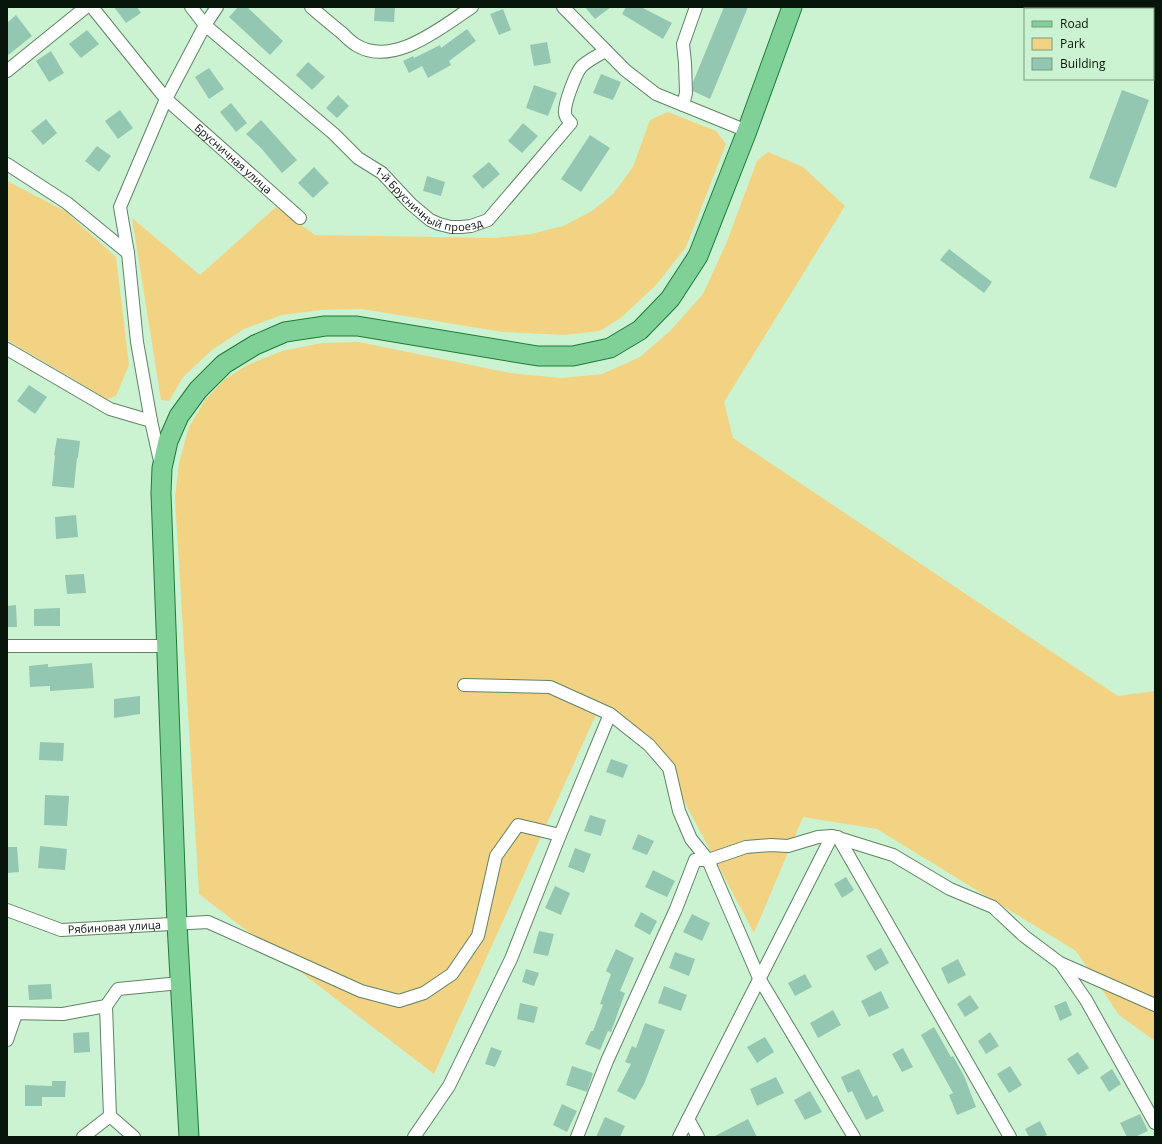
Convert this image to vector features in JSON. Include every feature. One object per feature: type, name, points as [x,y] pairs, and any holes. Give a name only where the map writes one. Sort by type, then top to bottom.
[{"type":"main road","points":[[189,1137],[177,924],[161,493],[162,468],[168,441],[179,416],[198,390],[224,364],[255,344],[285,332],[325,326],[357,326],[538,356],[573,356],[610,348],[640,330],[670,299],[698,256],[747,131],[792,7]]},
{"type":"street","points":[[7,71],[86,7]]},
{"type":"street","name":"Брусничная улица","points":[[92,7],[166,99],[300,218]]},
{"type":"street","points":[[191,7],[205,25]]},
{"type":"street","points":[[162,468],[151,421],[137,342],[128,253],[120,207],[166,99],[205,25],[217,7]]},
{"type":"street","points":[[311,7],[355,45],[366,50],[376,52],[390,52],[407,46],[424,38],[472,7]]},
{"type":"street","points":[[563,7],[625,70],[656,94],[747,131]]},
{"type":"street","points":[[683,105],[686,93],[683,44],[696,7]]},
{"type":"street","name":"1-й Брусничный проезд","points":[[205,25],[334,134],[358,158],[382,173],[421,213],[430,220],[439,224],[456,227],[471,226],[488,220],[571,123],[566,118],[565,109],[577,75],[582,66],[606,50]]},
{"type":"street","points":[[7,164],[68,203],[128,253]]},
{"type":"street","points":[[7,349],[110,410],[151,421]]},
{"type":"street","points":[[7,646],[167,646]]},
{"type":"street","points":[[464,685],[550,687],[610,714],[649,745],[669,768],[679,811],[691,839],[708,860],[759,978],[854,1137]]},
{"type":"street","points":[[414,1137],[449,1086],[507,966],[610,714]]},
{"type":"street","name":"Рябиновая улица","points":[[7,910],[61,930],[208,922],[361,991],[399,1002],[424,993],[452,974],[478,936],[496,856],[518,824],[560,835]]},
{"type":"street","points":[[679,1137],[759,978],[835,836]]},
{"type":"street","points":[[835,836],[1010,1137]]},
{"type":"street","points":[[578,1137],[607,1061],[676,909],[694,860],[708,860],[746,847],[771,845],[788,846],[818,837],[835,836],[893,854],[950,888],[993,907],[1024,936],[1060,963],[1155,1005]]},
{"type":"street","points":[[1060,963],[1086,1000],[1155,1123]]},
{"type":"street","points":[[134,1137],[110,1116],[106,1006],[118,989],[180,983]]},
{"type":"street","points":[[7,1040],[12,1013],[63,1014],[106,1006]]},
{"type":"street","points":[[83,1137],[110,1116]]},
{"type":"street","points":[[688,1119],[698,1137]]},
{"type":"green space","points":[[668,112],[716,131],[726,144],[686,247],[657,284],[622,317],[600,331],[565,335],[503,332],[362,309],[322,310],[282,315],[244,329],[212,350],[183,377],[169,401],[161,400],[132,218],[200,275],[276,207],[315,235],[495,238],[531,234],[563,226],[592,211],[614,193],[633,167],[650,120]]},
{"type":"green space","points":[[768,152],[803,167],[845,206],[724,402],[733,438],[1118,696],[1155,691],[1155,1041],[1119,1015],[1076,951],[877,829],[803,817],[754,933],[649,735],[598,710],[434,1074],[199,894],[175,498],[179,463],[189,427],[205,400],[224,380],[247,365],[282,351],[322,343],[359,342],[510,373],[561,378],[602,374],[640,357],[670,331],[703,294],[726,244],[757,161]]},
{"type":"green space","points":[[7,181],[65,211],[116,257],[129,365],[116,396],[107,399],[7,340]]},
{"type":"building","points":[[114,7],[137,7],[141,13],[126,23]]},
{"type":"building","points":[[238,7],[247,7],[283,41],[270,55],[229,17]]},
{"type":"building","points":[[375,7],[395,7],[394,22],[374,21]]},
{"type":"building","points":[[585,7],[611,7],[595,19]]},
{"type":"building","points":[[626,7],[641,7],[672,23],[663,39],[622,14]]},
{"type":"building","points":[[724,7],[748,7],[710,99],[693,91],[693,82]]},
{"type":"building","points":[[503,9],[511,30],[499,35],[490,14]]},
{"type":"building","points":[[16,15],[32,36],[7,56],[7,23]]},
{"type":"building","points":[[467,29],[476,41],[449,61],[451,65],[428,78],[422,66],[409,73],[403,61],[413,56],[414,58],[440,45],[441,48]]},
{"type":"building","points":[[87,30],[99,44],[81,58],[69,44]]},
{"type":"building","points":[[547,42],[551,63],[534,66],[530,45]]},
{"type":"building","points":[[51,51],[64,73],[49,82],[36,61]]},
{"type":"building","points":[[308,62],[325,77],[312,90],[296,75]]},
{"type":"building","points":[[209,68],[224,89],[209,99],[195,77]]},
{"type":"building","points":[[601,74],[621,82],[613,100],[593,93]]},
{"type":"building","points":[[534,85],[557,93],[548,116],[526,108]]},
{"type":"building","points":[[1122,90],[1149,100],[1116,188],[1089,178]]},
{"type":"building","points":[[338,95],[349,106],[337,118],[326,108]]},
{"type":"building","points":[[231,103],[247,123],[236,132],[220,112]]},
{"type":"building","points":[[120,110],[133,128],[118,139],[105,121]]},
{"type":"building","points":[[46,119],[57,133],[43,145],[31,131]]},
{"type":"building","points":[[261,120],[297,160],[282,173],[261,148],[246,134]]},
{"type":"building","points":[[523,123],[538,136],[522,153],[508,141]]},
{"type":"building","points":[[590,135],[610,148],[581,192],[561,179]]},
{"type":"building","points":[[97,146],[111,156],[99,172],[85,161]]},
{"type":"building","points":[[489,162],[500,174],[483,189],[472,176]]},
{"type":"building","points":[[314,167],[329,183],[313,198],[298,183]]},
{"type":"building","points":[[427,176],[445,182],[441,196],[423,191]]},
{"type":"building","points":[[949,249],[992,282],[984,293],[940,260]]},
{"type":"building","points":[[29,385],[47,397],[35,414],[17,401]]},
{"type":"building","points":[[57,438],[80,441],[74,488],[52,486],[54,455]]},
{"type":"building","points":[[76,515],[78,537],[56,539],[55,517]]},
{"type":"building","points":[[84,574],[86,593],[67,594],[65,575]]},
{"type":"building","points":[[16,605],[17,627],[7,627],[7,606]]},
{"type":"building","points":[[60,608],[60,626],[34,626],[34,609]]},
{"type":"building","points":[[92,663],[94,688],[50,691],[50,686],[30,687],[29,666],[48,664],[48,667]]},
{"type":"building","points":[[140,696],[140,714],[114,718],[114,699]]},
{"type":"building","points":[[40,742],[64,743],[63,761],[39,760]]},
{"type":"building","points":[[611,759],[628,765],[623,778],[606,772]]},
{"type":"building","points":[[45,795],[69,796],[67,826],[44,825]]},
{"type":"building","points":[[590,815],[606,820],[601,836],[584,831]]},
{"type":"building","points":[[638,834],[654,841],[647,855],[632,849]]},
{"type":"building","points":[[40,846],[67,849],[65,870],[38,868]]},
{"type":"building","points":[[7,847],[17,847],[19,872],[7,873]]},
{"type":"building","points":[[575,848],[591,854],[584,873],[568,867]]},
{"type":"building","points":[[653,870],[675,881],[667,897],[645,887]]},
{"type":"building","points":[[846,877],[854,890],[842,898],[834,884]]},
{"type":"building","points":[[555,886],[570,893],[561,915],[545,908]]},
{"type":"building","points":[[641,912],[657,921],[650,935],[634,926]]},
{"type":"building","points":[[692,914],[710,923],[702,941],[683,932]]},
{"type":"building","points":[[539,931],[554,934],[548,956],[533,953]]},
{"type":"building","points":[[881,948],[889,963],[875,971],[866,956]]},
{"type":"building","points":[[616,949],[634,958],[620,991],[625,993],[611,1032],[608,1031],[600,1050],[585,1044],[591,1031],[593,1031],[603,1005],[600,1004],[611,974],[606,971]]},
{"type":"building","points":[[675,952],[695,959],[689,976],[669,968]]},
{"type":"building","points":[[958,959],[966,975],[948,984],[941,968]]},
{"type":"building","points":[[526,969],[539,973],[534,986],[522,982]]},
{"type":"building","points":[[805,974],[812,987],[795,996],[788,983]]},
{"type":"building","points":[[51,984],[52,999],[29,1000],[28,985]]},
{"type":"building","points":[[664,986],[687,995],[681,1011],[658,1003]]},
{"type":"building","points":[[881,991],[889,1008],[869,1017],[861,1001]]},
{"type":"building","points":[[970,995],[979,1008],[965,1017],[957,1004]]},
{"type":"building","points":[[1066,1001],[1072,1015],[1060,1021],[1054,1006]]},
{"type":"building","points":[[520,1003],[538,1007],[534,1023],[517,1019]]},
{"type":"building","points":[[833,1010],[841,1025],[818,1038],[810,1023]]},
{"type":"building","points":[[645,1023],[665,1030],[644,1084],[635,1100],[617,1091],[631,1064],[625,1062],[632,1046],[636,1048]]},
{"type":"building","points":[[934,1027],[964,1076],[976,1107],[957,1115],[949,1095],[953,1093],[921,1035]]},
{"type":"building","points":[[89,1032],[90,1052],[74,1053],[73,1033]]},
{"type":"building","points":[[990,1032],[999,1046],[986,1054],[978,1041]]},
{"type":"building","points":[[765,1037],[774,1052],[757,1063],[747,1047]]},
{"type":"building","points":[[491,1047],[502,1051],[495,1067],[485,1064]]},
{"type":"building","points":[[903,1048],[913,1067],[902,1072],[892,1054]]},
{"type":"building","points":[[1078,1052],[1089,1068],[1078,1075],[1067,1059]]},
{"type":"building","points":[[572,1066],[593,1073],[587,1092],[566,1085]]},
{"type":"building","points":[[1010,1066],[1022,1085],[1009,1093],[997,1074]]},
{"type":"building","points":[[859,1069],[873,1097],[877,1095],[884,1111],[866,1120],[852,1091],[848,1093],[841,1077]]},
{"type":"building","points":[[1112,1069],[1121,1084],[1109,1092],[1100,1077]]},
{"type":"building","points":[[776,1077],[784,1093],[757,1106],[750,1089]]},
{"type":"building","points":[[52,1081],[66,1081],[65,1097],[42,1097],[42,1106],[25,1106],[25,1085],[52,1086]]},
{"type":"building","points":[[810,1091],[822,1112],[805,1120],[794,1100]]},
{"type":"building","points":[[562,1104],[577,1111],[567,1132],[553,1125]]},
{"type":"building","points":[[1140,1114],[1148,1131],[1135,1137],[1127,1137],[1120,1123]]},
{"type":"building","points":[[605,1117],[625,1126],[620,1137],[596,1137]]},
{"type":"building","points":[[748,1119],[757,1137],[713,1137]]},
{"type":"building","points":[[1040,1121],[1047,1135],[1042,1137],[1029,1137],[1025,1129]]}]
